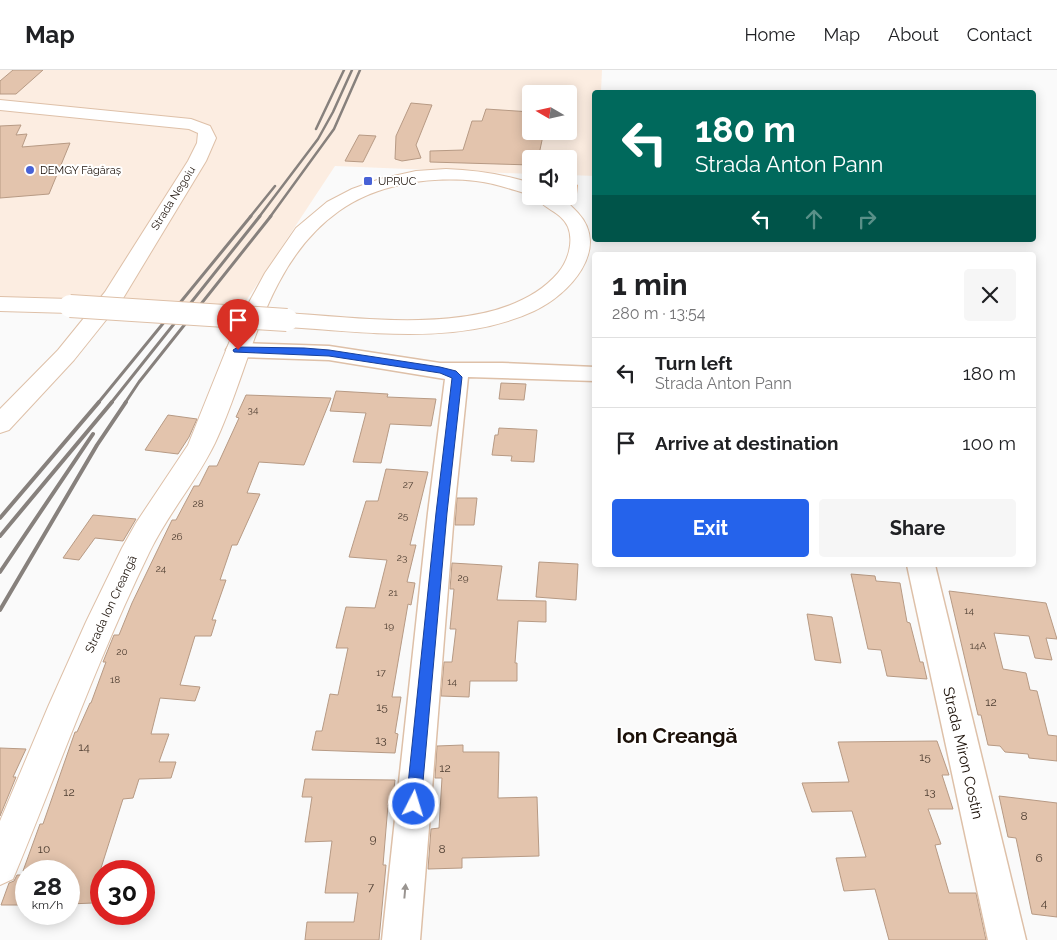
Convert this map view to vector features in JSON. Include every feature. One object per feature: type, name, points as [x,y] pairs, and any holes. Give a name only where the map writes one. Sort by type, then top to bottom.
[{"type":"main road","name":"Strada Negoiu","points":[[0,105],[191,124],[201,126],[206,130],[208,136],[205,145],[114,295],[66,355],[0,424]]},
{"type":"main road","name":"Strada Ion Creangă","points":[[0,866],[90,648],[120,582],[149,526],[201,446],[238,350],[261,298],[292,247],[312,223],[350,197],[396,181],[440,175],[488,177],[522,186]]},
{"type":"main road","points":[[0,304],[70,306],[401,326],[463,324],[500,316],[534,303],[551,292],[569,273],[578,256],[582,236],[580,229],[573,219],[558,205]]},
{"type":"street","points":[[238,350],[304,350],[329,353],[440,370],[452,373],[457,377],[441,513],[401,940]]},
{"type":"street","points":[[440,370],[502,370],[592,374]]},
{"type":"street","name":"Strada Miron Costin","points":[[921,567],[1007,940]]},
{"type":"shaded area","points":[[0,70],[602,70],[601,90],[592,90],[592,176],[577,175],[577,150],[522,150],[522,174],[335,166],[242,307],[0,299]]},
{"type":"building","points":[[13,70],[43,70],[16,94],[0,94],[0,81]]},
{"type":"building","points":[[411,103],[432,105],[416,145],[421,158],[402,161],[395,159],[396,136]]},
{"type":"building","points":[[486,109],[522,111],[522,140],[542,140],[540,150],[522,150],[522,165],[430,162],[430,151],[463,150],[472,121],[482,121]]},
{"type":"building","name":"DEMGY Făgăraș","points":[[21,125],[16,135],[27,134],[22,147],[70,143],[49,194],[0,198],[0,126]]},
{"type":"building","points":[[359,135],[376,136],[363,162],[345,161]]},
{"type":"building","points":[[501,383],[526,384],[524,400],[499,399]]},
{"type":"building","points":[[336,391],[388,394],[387,397],[436,399],[431,426],[390,424],[381,463],[353,462],[366,413],[330,411]]},
{"type":"building","points":[[246,395],[331,398],[304,465],[259,462],[247,493],[260,494],[237,545],[232,545],[220,580],[226,580],[212,620],[216,620],[211,636],[195,636],[180,685],[200,687],[195,701],[160,698],[151,734],[169,734],[159,762],[176,762],[171,778],[139,779],[133,798],[123,799],[104,860],[90,860],[90,903],[80,904],[80,860],[27,860],[40,824],[43,824],[75,732],[77,732],[91,703],[106,662],[103,662],[114,635],[119,635],[132,603],[172,520],[176,520],[194,486],[199,486],[209,466],[217,466],[239,418],[236,417]]},
{"type":"building","points":[[168,415],[197,419],[189,437],[178,454],[145,450]]},
{"type":"building","points":[[499,428],[537,430],[534,462],[511,461],[512,456],[492,455],[495,435],[498,435]]},
{"type":"building","points":[[386,469],[428,472],[410,545],[416,545],[407,582],[415,583],[411,605],[408,604],[392,697],[401,697],[395,733],[398,734],[395,753],[312,750],[316,731],[322,731],[330,694],[338,695],[348,648],[336,648],[346,607],[375,608],[387,560],[349,557],[366,501],[378,501]]},
{"type":"building","points":[[457,498],[477,498],[474,525],[455,525]]},
{"type":"building","points":[[93,515],[136,519],[123,541],[95,538],[79,560],[63,558]]},
{"type":"building","points":[[539,562],[578,564],[576,600],[536,597]]},
{"type":"building","points":[[452,563],[502,566],[497,600],[546,601],[546,622],[518,621],[515,663],[517,663],[517,681],[470,681],[469,697],[441,696],[444,662],[452,662],[456,629],[450,629],[454,589],[450,589]]},
{"type":"building","points":[[851,574],[875,576],[876,581],[900,583],[907,622],[910,623],[920,662],[923,662],[927,679],[887,676],[881,650],[868,649]]},
{"type":"building","points":[[949,591],[1046,603],[1057,639],[1046,638],[1052,660],[1035,658],[1029,636],[994,633],[1003,669],[1026,673],[1030,690],[1037,691],[1048,735],[1057,736],[1057,761],[1029,758],[1028,754],[1005,752],[1000,746],[988,745],[981,715],[978,715]]},
{"type":"building","points":[[807,614],[832,617],[841,663],[815,660]]},
{"type":"building","points":[[937,741],[949,775],[942,775],[953,809],[928,809],[941,844],[935,845],[949,893],[976,893],[986,940],[889,940],[875,889],[844,891],[836,858],[866,857],[852,811],[812,812],[802,783],[849,782],[838,742]]},
{"type":"building","points":[[463,745],[463,752],[499,752],[498,798],[537,797],[539,856],[462,858],[462,868],[428,869],[431,829],[439,828],[442,778],[435,778],[437,746]]},
{"type":"building","points":[[0,748],[26,749],[13,777],[16,777],[0,816]]},
{"type":"building","points":[[305,779],[395,780],[392,805],[388,805],[383,865],[386,865],[379,940],[305,940],[307,922],[354,922],[358,893],[325,893],[332,841],[305,842],[312,797],[302,797]]},
{"type":"building","points":[[999,796],[1057,803],[1057,917],[1032,914],[1016,838],[1008,837]]},
{"type":"building","points":[[15,879],[15,905],[1,905],[9,883]]},
{"type":"railway","points":[[316,129],[344,70]]},
{"type":"railway","points":[[259,217],[318,139],[333,112],[352,70]]},
{"type":"railway","points":[[270,217],[334,129],[360,70]]},
{"type":"railway","points":[[250,217],[275,186]]},
{"type":"railway","points":[[98,403],[251,216]]},
{"type":"railway","points":[[111,403],[260,216]]},
{"type":"railway","points":[[125,403],[139,382],[271,216]]},
{"type":"railway","points":[[0,518],[99,402]]},
{"type":"railway","points":[[0,536],[112,402]]},
{"type":"railway","points":[[0,610],[97,445],[126,402]]},
{"type":"railway","points":[[0,572],[93,434]]},
{"type":"place","name":"DEMGY Făgăraș","points":[[30,170]]},
{"type":"place","name":"UPRUC","points":[[368,181]]},
{"type":"district","name":"Ion Creangă","points":[[677,736]]},
{"type":"route","points":[[238,350],[304,350],[357,356],[440,370],[452,373],[457,377],[441,513],[414,804]]}]
